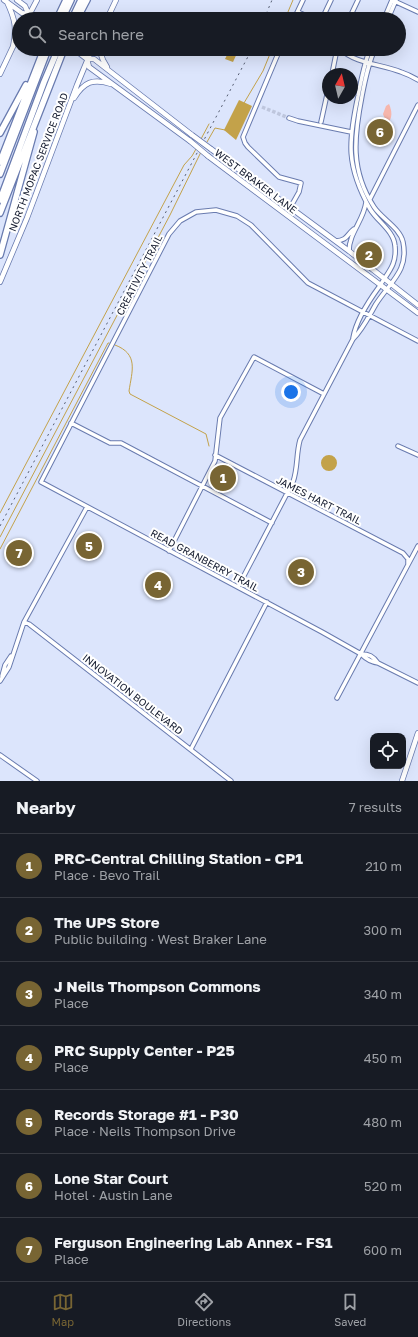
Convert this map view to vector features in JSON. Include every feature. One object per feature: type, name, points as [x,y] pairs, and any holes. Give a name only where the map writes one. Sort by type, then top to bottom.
[{"type":"highway","points":[[60,12],[66,0]]},
{"type":"highway","points":[[65,12],[71,0]]},
{"type":"highway","points":[[75,12],[81,0]]},
{"type":"highway","points":[[81,12],[87,0]]},
{"type":"highway","points":[[0,162],[41,56]]},
{"type":"highway","points":[[0,174],[45,56]]},
{"type":"highway","points":[[0,200],[55,56]]},
{"type":"highway","points":[[0,213],[36,117],[61,56]]},
{"type":"highway","points":[[0,133],[34,73]]},
{"type":"highway","points":[[0,255],[15,197],[32,142],[36,117]]},
{"type":"main road","points":[[17,0],[25,6],[27,12]]},
{"type":"main road","points":[[31,12],[37,0]]},
{"type":"main road","points":[[110,12],[116,0]]},
{"type":"main road","points":[[5,1],[21,12]]},
{"type":"main road","points":[[5,1],[12,14]]},
{"type":"main road","points":[[0,74],[12,47]]},
{"type":"main road","name":"WEST BRAKER LANE","points":[[83,56],[89,66],[418,313]]},
{"type":"main road","points":[[102,56],[109,70]]},
{"type":"main road","name":"WEST BRAKER LANE","points":[[85,58],[93,59],[109,70],[192,135],[349,251],[418,306]]},
{"type":"main road","name":"NORTH MOPAC SERVICE ROAD","points":[[0,282],[27,218],[85,58]]},
{"type":"main road","points":[[69,105],[80,88],[85,84],[101,81],[116,86]]},
{"type":"main road","points":[[402,781],[418,733]]},
{"type":"street","points":[[298,12],[302,0]]},
{"type":"street","points":[[325,12],[331,0]]},
{"type":"street","points":[[352,12],[358,0]]},
{"type":"street","points":[[393,0],[418,12]]},
{"type":"street","points":[[387,12],[393,0]]},
{"type":"street","points":[[390,12],[393,0]]},
{"type":"street","points":[[277,56],[244,134],[245,143],[279,177],[300,183],[299,192],[290,208]]},
{"type":"street","points":[[333,68],[336,56]]},
{"type":"street","points":[[350,56],[367,63],[401,72],[418,80]]},
{"type":"street","points":[[353,339],[354,332],[363,312],[392,269],[395,260],[395,247],[390,233],[371,211],[368,200],[359,183],[350,154],[351,132],[368,56]]},
{"type":"street","points":[[359,183],[355,152],[355,134],[367,63],[371,56]]},
{"type":"street","points":[[321,122],[325,104]]},
{"type":"street","points":[[257,105],[262,107]]},
{"type":"street","points":[[334,241],[345,239],[362,217],[368,200],[415,116],[418,105]]},
{"type":"street","points":[[289,118],[351,132]]},
{"type":"street","points":[[351,132],[353,134],[354,158],[357,166]]},
{"type":"street","points":[[238,587],[288,493],[296,474],[297,454],[300,440],[353,339],[370,316],[376,303],[402,268],[404,259],[403,241],[398,233],[368,200]]},
{"type":"street","points":[[362,217],[375,208]]},
{"type":"street","name":"CREATIVITY TRAIL","points":[[41,482],[169,234],[180,221],[196,212],[216,210],[237,216],[251,225],[308,283],[418,341]]},
{"type":"street","points":[[349,251],[349,243],[355,228]]},
{"type":"street","points":[[395,247],[403,245]]},
{"type":"street","points":[[169,551],[215,461],[220,418],[254,357],[324,394]]},
{"type":"street","points":[[72,423],[110,443],[121,443],[272,523]]},
{"type":"street","points":[[398,446],[418,455]]},
{"type":"street","name":"JAMES HART TRAIL","points":[[216,455],[403,553],[408,559],[408,564]]},
{"type":"street","name":"READ GRANBERRY TRAIL","points":[[41,482],[267,602],[373,662],[378,663],[418,683]]},
{"type":"street","points":[[1,680],[5,665],[13,654],[24,622],[87,507]]},
{"type":"street","points":[[337,698],[418,546]]},
{"type":"street","points":[[190,749],[267,602]]},
{"type":"street","name":"INNOVATION BOULEVARD","points":[[24,622],[29,624],[231,781]]},
{"type":"street","points":[[0,755],[36,781]]},
{"type":"shaded area","points":[[226,56],[236,56],[233,62],[225,59]]},
{"type":"shaded area","points":[[239,100],[252,106],[236,140],[224,130]]},
{"type":"shaded area","points":[[389,104],[391,114],[387,124],[383,114],[386,106]]},
{"type":"shaded area","points":[[329,455],[335,457],[337,463],[335,469],[329,471],[323,469],[321,463],[323,457]]},
{"type":"waterway","points":[[288,12],[293,0]]},
{"type":"waterway","points":[[244,103],[263,71],[269,56]]},
{"type":"waterway","points":[[201,139],[209,124]]},
{"type":"waterway","points":[[207,142],[215,128],[225,130]]},
{"type":"waterway","points":[[0,513],[184,165],[196,149]]},
{"type":"waterway","points":[[0,537],[170,215],[201,152]]},
{"type":"waterway","points":[[0,549],[109,343]]},
{"type":"waterway","points":[[115,345],[128,353],[131,358],[132,370],[129,391],[130,394],[206,434],[209,446]]},
{"type":"tunnel","points":[[262,107],[289,118]]},
{"type":"railway","points":[[267,12],[272,0]]},
{"type":"railway","points":[[0,526],[248,56]]},
{"type":"place","name":"Lone Star Court","points":[[380,132]]},
{"type":"place","name":"The UPS Store","points":[[369,255]]},
{"type":"place","name":"PRC-Central Chilling Station - CP1","points":[[223,478]]},
{"type":"place","name":"Records Storage #1 - P30","points":[[89,546]]},
{"type":"place","name":"Ferguson Engineering Lab Annex - FS1","points":[[19,553]]},
{"type":"place","name":"J Neils Thompson Commons","points":[[301,572]]},
{"type":"place","name":"PRC Supply Center - P25","points":[[158,585]]}]
